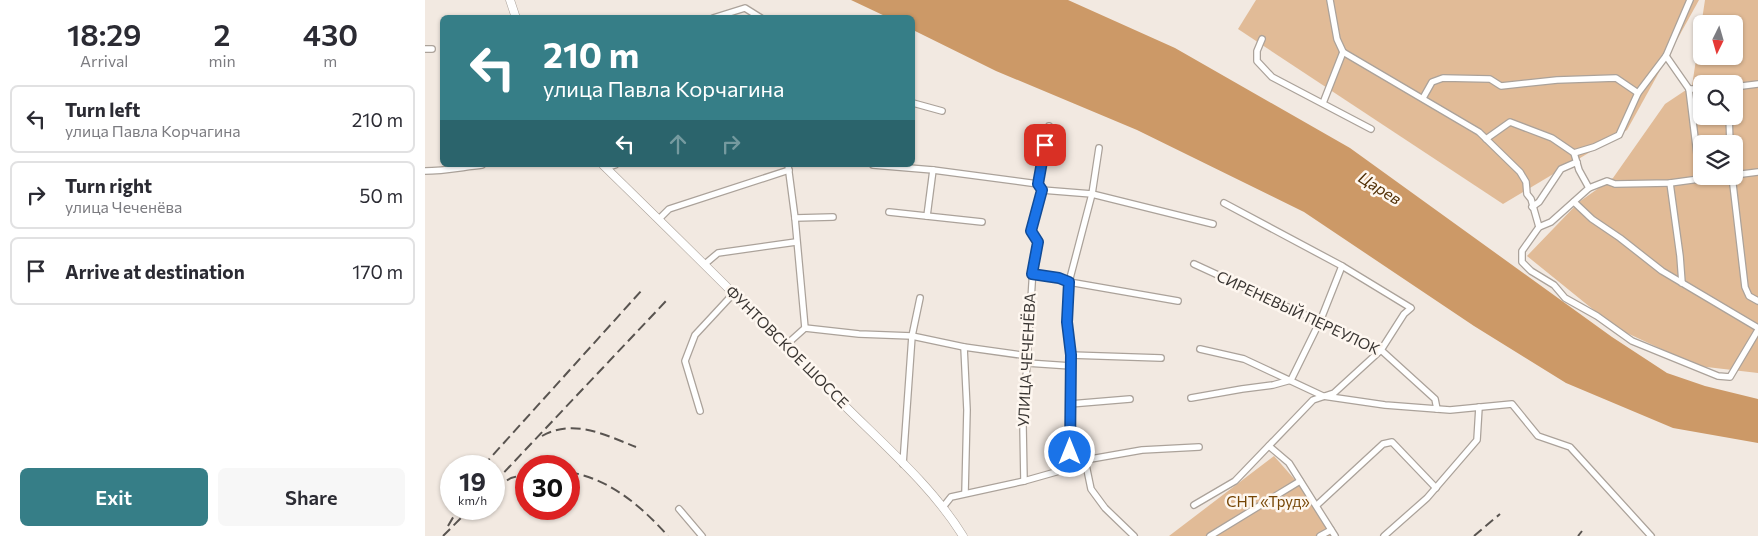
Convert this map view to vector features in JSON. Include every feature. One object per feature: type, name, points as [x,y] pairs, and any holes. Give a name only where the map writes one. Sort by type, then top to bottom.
[{"type":"street","points":[[510,0],[515,15]]},
{"type":"street","points":[[1330,0],[1337,39],[1343,52],[1479,132],[1520,172],[1526,182],[1527,194],[1531,199],[1539,227]]},
{"type":"street","points":[[1574,153],[1594,147],[1619,135],[1638,93],[1666,56],[1690,0]]},
{"type":"street","points":[[723,15],[745,8],[756,15]]},
{"type":"street","points":[[1262,39],[1257,50],[1257,61],[1272,76],[1371,129]]},
{"type":"street","points":[[425,49],[432,49]]},
{"type":"street","points":[[1323,103],[1343,52]]},
{"type":"street","points":[[1666,56],[1689,89],[1695,135]]},
{"type":"street","points":[[1423,98],[1432,82],[1443,78],[1490,79],[1501,86],[1557,80],[1616,78],[1638,93]]},
{"type":"street","points":[[1743,86],[1758,84]]},
{"type":"street","points":[[915,104],[942,111]]},
{"type":"street","points":[[1486,139],[1510,122],[1552,138],[1574,153],[1589,188]]},
{"type":"street","name":"УЛИЦА ЧЕЧЕНЁВА","points":[[1024,481],[1023,426],[1032,274],[1038,242],[1031,231],[1049,126]]},
{"type":"street","points":[[1070,468],[1071,355],[1067,322],[1069,282],[1091,194],[1099,148]]},
{"type":"street","points":[[1532,207],[1539,202],[1561,169],[1577,162]]},
{"type":"street","points":[[425,171],[445,171],[465,167]]},
{"type":"street","name":"ФУНТОВСКОЕ ШОССЕ","points":[[606,167],[903,464],[943,507],[963,536]]},
{"type":"street","points":[[897,167],[933,170],[1091,194],[1213,224]]},
{"type":"street","points":[[659,219],[669,209],[788,168],[795,218],[805,328]]},
{"type":"street","points":[[927,216],[933,170]]},
{"type":"street","points":[[1743,174],[1758,172]]},
{"type":"street","points":[[1574,202],[1592,219],[1662,271],[1758,329],[1730,377],[1718,376],[1631,341],[1597,316],[1565,298],[1553,285],[1531,271],[1522,262],[1522,251],[1539,227],[1551,222],[1589,188],[1607,181],[1615,184],[1670,183],[1693,180]]},
{"type":"street","points":[[1670,183],[1682,283]]},
{"type":"street","points":[[1734,185],[1745,287],[1749,296],[1758,301]]},
{"type":"street","points":[[1194,505],[1235,481],[1313,400],[1334,393],[1381,350],[1404,314],[1411,308],[1342,266],[1224,203]]},
{"type":"street","points":[[889,212],[982,222]]},
{"type":"street","points":[[795,218],[833,217]]},
{"type":"street","points":[[705,264],[718,253],[796,242]]},
{"type":"street","name":"СИРЕНЕВЫЙ ПЕРЕУЛОК","points":[[1195,264],[1381,350],[1435,399],[1437,409]]},
{"type":"street","points":[[1191,398],[1273,385],[1291,380],[1320,321],[1342,266]]},
{"type":"street","points":[[1032,274],[1178,301]]},
{"type":"street","points":[[699,411],[685,361],[695,335],[734,294]]},
{"type":"street","points":[[903,464],[912,336],[920,298]]},
{"type":"street","points":[[786,345],[805,328],[859,334],[912,336],[965,347],[1028,356]]},
{"type":"street","points":[[965,347],[967,410],[965,493]]},
{"type":"street","points":[[1199,349],[1244,359],[1323,396],[1385,405],[1451,410],[1512,404],[1538,436],[1570,447],[1651,536]]},
{"type":"street","points":[[1071,355],[1161,358]]},
{"type":"street","points":[[1027,363],[1071,366]]},
{"type":"street","points":[[1070,404],[1130,398]]},
{"type":"street","points":[[1384,536],[1427,498],[1477,440],[1479,407]]},
{"type":"street","points":[[1317,505],[1383,444],[1392,442],[1436,488]]},
{"type":"street","points":[[1269,446],[1289,463],[1335,536]]},
{"type":"street","points":[[943,507],[951,497],[1024,481],[1070,468],[1085,460],[1142,450],[1199,447]]},
{"type":"street","points":[[1085,460],[1091,489],[1105,508],[1134,536]]},
{"type":"street","points":[[1210,536],[1301,481]]},
{"type":"street","points":[[679,509],[702,536]]},
{"type":"street","points":[[1320,536],[1331,530]]},
{"type":"green space","points":[[1256,0],[1699,0],[1627,130],[1503,204],[1238,29]]},
{"type":"green space","points":[[1705,0],[1758,0],[1758,373],[1698,366],[1616,328],[1527,256],[1579,202],[1613,178],[1665,104],[1692,86],[1693,79],[1693,125],[1743,125],[1743,75],[1694,75],[1695,65],[1743,65],[1743,15],[1702,15]]},
{"type":"green space","name":"СНТ «Труд»","points":[[1274,456],[1300,483],[1334,536],[1169,536]]},
{"type":"water","name":"Царев","points":[[851,0],[1068,0],[1175,48],[1350,148],[1612,337],[1667,373],[1705,386],[1758,399],[1758,443],[1673,428],[1566,383],[1474,326],[1304,212],[1137,130],[996,71],[915,31],[915,15],[883,15]]},
{"type":"railway","points":[[493,455],[642,290]]},
{"type":"railway","points":[[505,471],[666,301]]},
{"type":"railway","points":[[542,436],[566,428],[578,428],[589,430],[636,447]]},
{"type":"railway","points":[[580,475],[598,481],[624,495],[647,514],[668,536]]},
{"type":"railway","points":[[505,482],[515,477]]},
{"type":"railway","points":[[1474,536],[1500,514]]},
{"type":"railway","points":[[448,526],[452,520]]},
{"type":"railway","points":[[443,536],[459,520]]},
{"type":"railway","points":[[1578,536],[1582,531]]},
{"type":"route","points":[[1045,145],[1038,184],[1042,190],[1031,231],[1038,242],[1032,274],[1059,278],[1069,282],[1067,322],[1071,355],[1070,452]]}]
